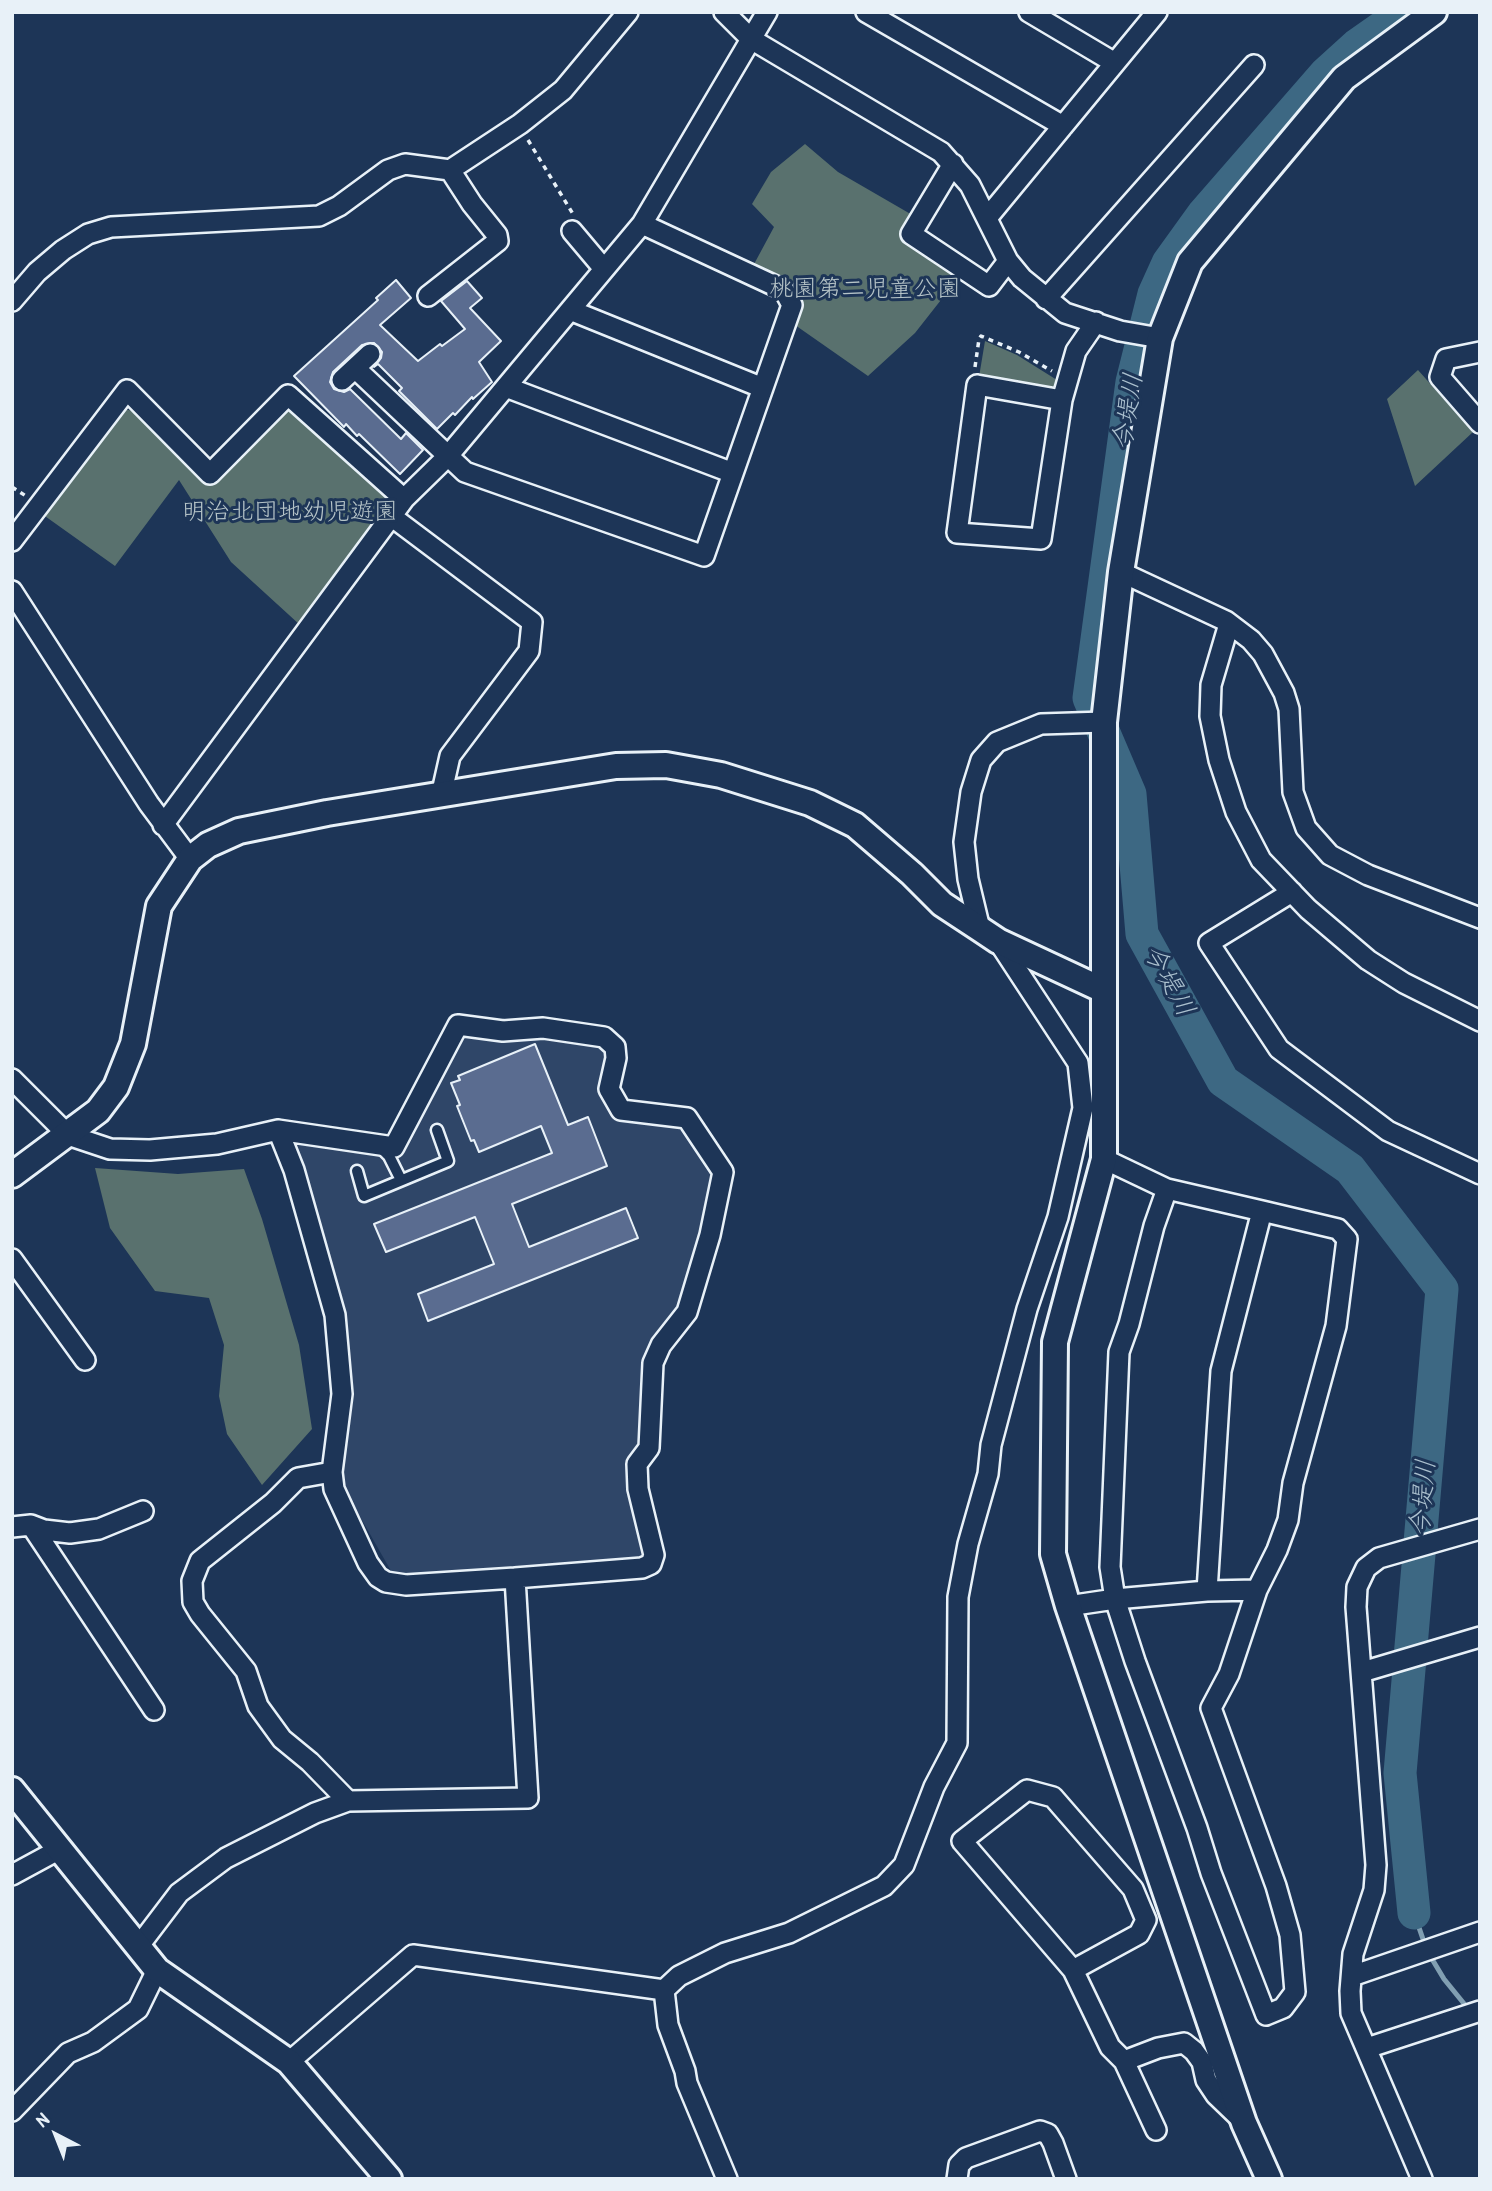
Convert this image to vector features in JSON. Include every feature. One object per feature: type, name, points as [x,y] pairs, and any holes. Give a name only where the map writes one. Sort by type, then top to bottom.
[{"type":"street","points":[[12,301],[54,257],[88,234],[99,230],[111,227],[319,216],[339,206],[377,176],[405,164],[450,170],[562,90],[628,12]]},
{"type":"street","points":[[724,12],[751,39],[926,142],[953,164],[971,185],[1008,261],[1022,278],[1046,299],[1065,313],[1120,331],[1154,337]]},
{"type":"street","points":[[163,825],[404,499],[448,456],[642,224],[767,12]]},
{"type":"street","points":[[866,12],[1063,126]]},
{"type":"street","points":[[1029,12],[1115,62]]},
{"type":"street","points":[[987,218],[1157,12]]},
{"type":"street","points":[[1269,2179],[1244,2123],[1068,1606],[1053,1553],[1055,1342],[1104,1159],[1104,722],[1121,572],[1154,337],[1190,262],[1343,78],[1426,14]]},
{"type":"street","points":[[1046,299],[1254,65]]},
{"type":"street","points":[[953,164],[911,234],[989,286],[1008,261]]},
{"type":"street","points":[[428,296],[498,241],[497,235],[450,170]]},
{"type":"street","points":[[356,367],[465,472],[704,556],[792,305],[784,290],[642,224]]},
{"type":"street","points":[[573,232],[604,269]]},
{"type":"street","points":[[570,310],[763,388]]},
{"type":"street","points":[[1062,400],[977,385],[957,533],[1041,539],[1067,375],[1076,351],[1096,322]]},
{"type":"street","points":[[1480,352],[1446,359],[1440,377],[1480,423]]},
{"type":"street","points":[[506,387],[733,473]]},
{"type":"street","points":[[12,541],[127,390],[210,474],[288,395],[404,499]]},
{"type":"street","points":[[391,516],[532,622],[529,651],[450,756],[441,796]]},
{"type":"street","points":[[1121,572],[1229,624],[1251,640],[1264,654],[1289,709],[1293,792],[1306,828],[1330,855],[1368,875],[1480,918]]},
{"type":"street","points":[[12,591],[163,825],[190,859]]},
{"type":"street","points":[[1229,624],[1211,685],[1210,716],[1219,760],[1236,812],[1261,860],[1308,909],[1368,960],[1404,983],[1480,1021]]},
{"type":"street","points":[[664,1990],[679,1976],[725,1953],[789,1933],[884,1886],[904,1865],[934,1787],[957,1743],[958,1597],[968,1544],[988,1474],[991,1445],[1027,1309],[1058,1217],[1083,1108],[1078,1063],[989,935],[968,879],[964,842],[971,792],[981,760],[997,743],[1041,724],[1104,722]]},
{"type":"street","points":[[12,1175],[98,1111],[116,1087],[133,1044],[159,906],[190,859],[208,845],[239,831],[327,813],[617,766],[666,765],[721,775],[810,803],[855,825],[942,904],[989,935],[1103,990]]},
{"type":"street","points":[[1292,892],[1209,943],[1279,1049],[1388,1131],[1480,1174]]},
{"type":"street","points":[[12,1079],[68,1135],[110,1149],[150,1150],[217,1144],[278,1130],[394,1147],[458,1025],[503,1031],[543,1028],[604,1037],[615,1047],[616,1058],[609,1089],[621,1110],[687,1118],[723,1171],[710,1235],[687,1312],[661,1345],[653,1363],[649,1448],[637,1464],[638,1489],[654,1555],[651,1564],[642,1568],[604,1572],[406,1585],[386,1582],[378,1577],[334,1489],[332,1472],[342,1394],[335,1314],[295,1170],[278,1130]]},
{"type":"street","points":[[1104,1159],[1167,1189],[1338,1229],[1348,1239],[1336,1326],[1293,1483],[1288,1520],[1257,1590],[1229,1674],[1211,1708],[1264,1850],[1290,1935],[1295,1992],[1283,2008],[1265,2015],[1211,1873],[1115,1599],[1110,1567],[1117,1452],[1119,1352],[1167,1189]]},
{"type":"street","points":[[1207,1591],[1221,1371],[1262,1211]]},
{"type":"street","points":[[12,1259],[85,1360]]},
{"type":"street","points":[[332,1472],[298,1478],[273,1503],[200,1561],[192,1581],[193,1602],[246,1671],[258,1706],[282,1739],[310,1762],[348,1801]]},
{"type":"street","points":[[22,1526],[70,1533],[99,1528],[143,1511]]},
{"type":"street","points":[[22,1526],[154,1710]]},
{"type":"street","points":[[1422,2179],[1351,2013],[1353,1954],[1374,1890],[1376,1865],[1356,1607],[1357,1587],[1366,1568],[1379,1559],[1480,1529]]},
{"type":"street","points":[[138,1947],[179,1893],[226,1858],[315,1813],[348,1801],[527,1798],[515,1578]]},
{"type":"street","points":[[1068,1606],[1207,1591],[1257,1590]]},
{"type":"street","points":[[1362,1672],[1480,1637]]},
{"type":"street","points":[[12,1790],[157,1970],[289,2062],[389,2179]]},
{"type":"street","points":[[1073,1969],[1139,1934],[1146,1920],[1133,1888],[1053,1797],[1027,1790],[962,1841],[1073,1969],[1110,2048],[1124,2061],[1156,2130]]},
{"type":"street","points":[[12,1875],[60,1849]]},
{"type":"street","points":[[1352,1976],[1480,1932]]},
{"type":"street","points":[[289,2062],[413,1955],[664,1990]]},
{"type":"street","points":[[12,2111],[68,2053],[93,2042],[138,2009],[157,1970]]},
{"type":"street","points":[[664,1990],[668,2025],[687,2083],[727,2179]]},
{"type":"street","points":[[1367,2048],[1480,2011]]},
{"type":"street","points":[[1124,2061],[1158,2048],[1184,2043],[1202,2062],[1206,2080],[1216,2095],[1244,2123]]},
{"type":"street","points":[[957,2179],[958,2165],[966,2158],[1040,2130],[1048,2134],[1053,2143],[1066,2179]]},
{"type":"lane","points":[[357,1171],[364,1196],[448,1161],[437,1130]]},
{"type":"lane","points":[[377,1144],[389,1156],[401,1180]]},
{"type":"path","points":[[516,125],[535,149],[573,212],[573,232]]},
{"type":"path","points":[[977,385],[974,382],[981,336],[1019,352],[1053,372]]},
{"type":"shaded area","points":[[467,1030],[542,1034],[604,1044],[610,1056],[618,1116],[680,1123],[716,1173],[682,1309],[670,1322],[642,1448],[647,1560],[403,1579],[391,1571],[341,1483],[354,1394],[345,1320],[295,1147],[298,1140],[401,1157],[458,1037]]},
{"type":"green space","name":"桃園第二児童公園","points":[[805,144],[838,172],[914,216],[903,236],[959,277],[915,333],[868,376],[795,325],[801,305],[753,266],[774,227],[752,204],[771,172]]},
{"type":"green space","points":[[985,341],[1017,355],[1057,380],[1055,386],[1046,388],[979,377]]},
{"type":"green space","points":[[1418,370],[1473,432],[1415,486],[1387,399]]},
{"type":"green space","name":"明治北団地幼児遊園","points":[[123,409],[134,411],[209,485],[283,410],[292,409],[388,497],[386,509],[300,625],[231,562],[179,480],[115,566],[42,514]]},
{"type":"green space","points":[[95,1168],[178,1174],[244,1169],[262,1219],[299,1345],[312,1429],[262,1485],[227,1434],[219,1396],[224,1345],[209,1298],[155,1291],[110,1228]]},
{"type":"building","points":[[396,280],[411,298],[380,325],[418,361],[465,329],[441,301],[467,281],[482,298],[470,308],[501,341],[479,362],[492,382],[437,429],[399,391],[402,388],[378,364],[374,367],[382,352],[374,343],[362,345],[333,372],[330,382],[334,389],[344,392],[350,389],[401,439],[406,433],[423,450],[400,474],[359,434],[357,436],[346,424],[344,427],[294,376],[378,300],[376,298]]},
{"type":"building","points":[[535,1044],[568,1125],[588,1117],[607,1166],[512,1204],[529,1247],[626,1208],[638,1238],[428,1321],[418,1294],[494,1264],[475,1217],[386,1252],[374,1224],[552,1153],[541,1126],[479,1152],[474,1140],[471,1141],[451,1083],[460,1080],[458,1076]]},
{"type":"waterway","name":"今堤川","points":[[1404,12],[1357,45],[1325,74],[1204,213],[1168,263],[1154,294],[1132,382],[1089,698],[1130,794],[1142,934],[1223,1081],[1350,1169],[1442,1289],[1400,1773],[1414,1913]]},
{"type":"waterway","points":[[1414,1913],[1425,1945]]},
{"type":"waterway","points":[[1429,1954],[1444,1979],[1470,2011]]}]
